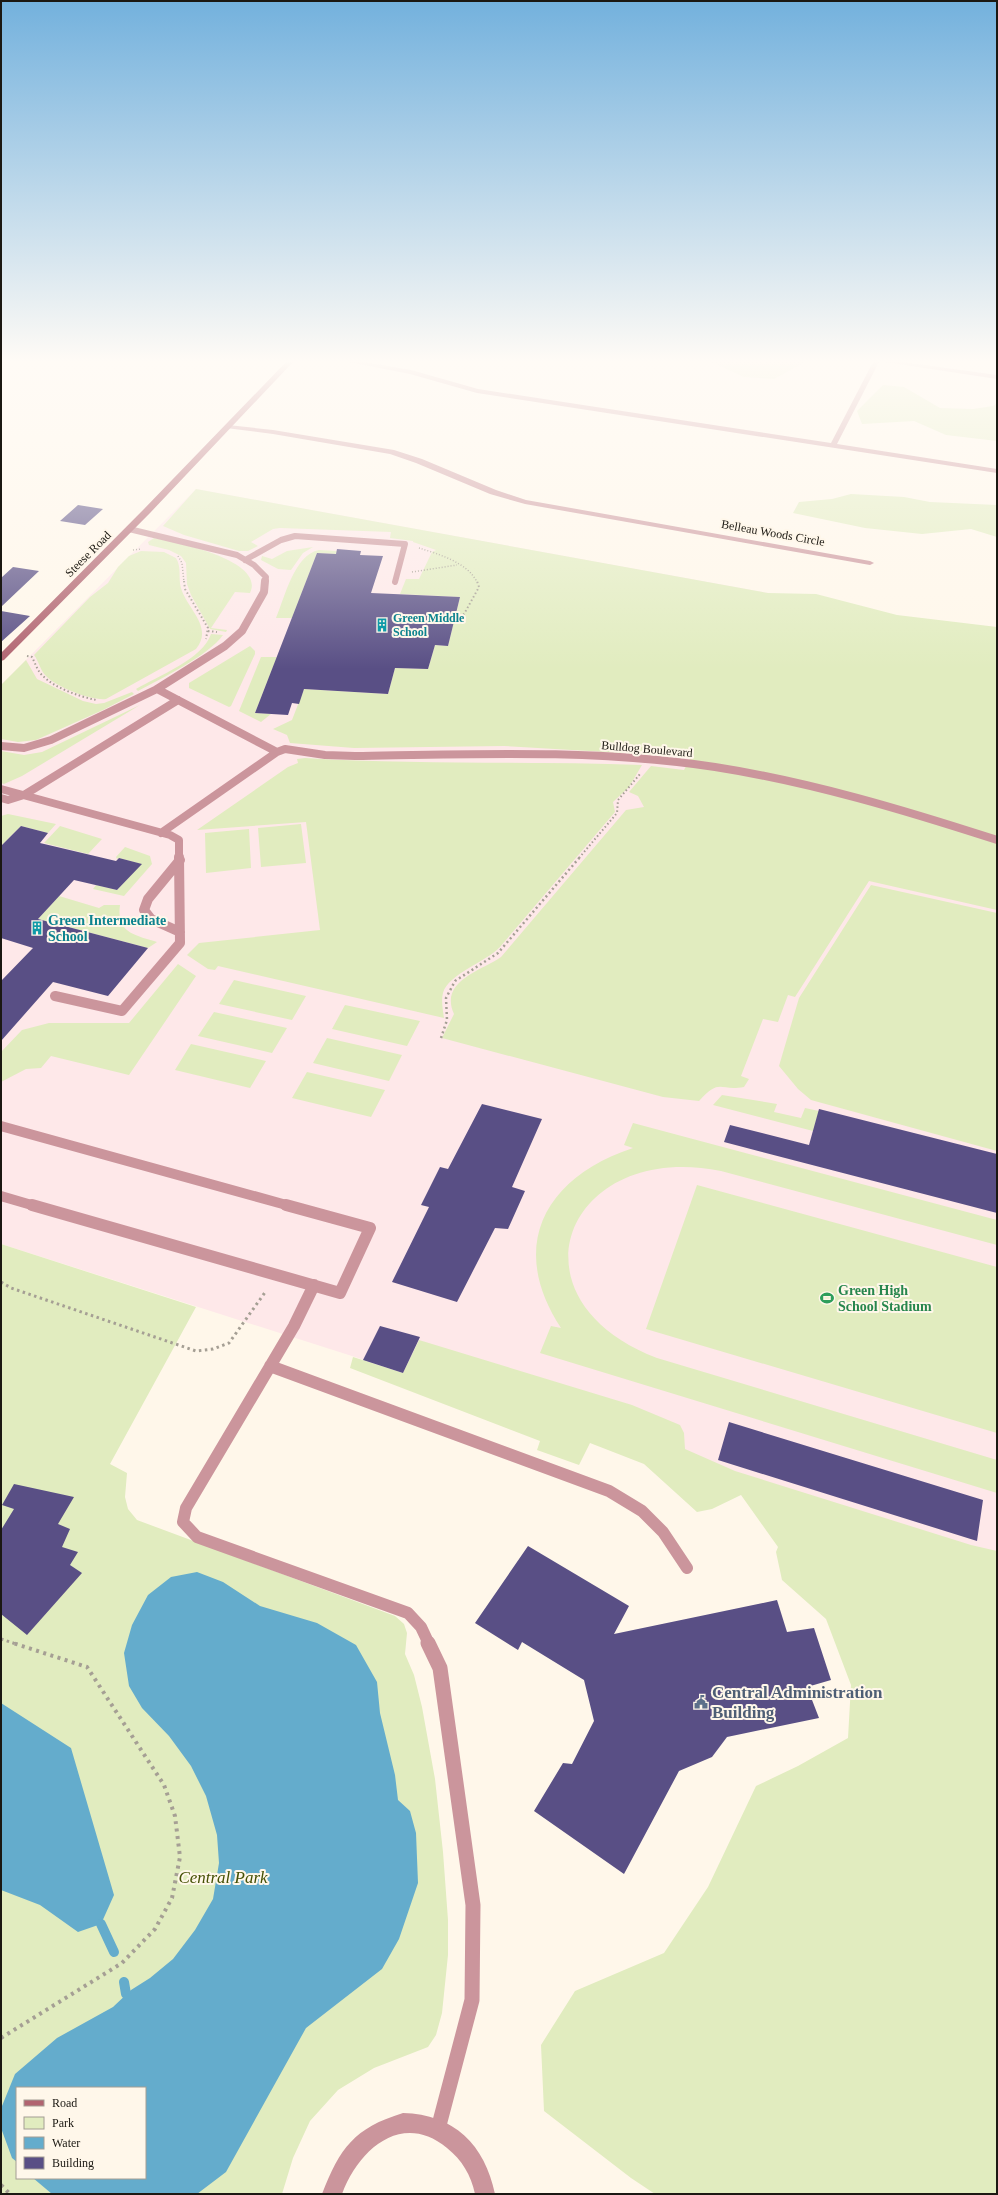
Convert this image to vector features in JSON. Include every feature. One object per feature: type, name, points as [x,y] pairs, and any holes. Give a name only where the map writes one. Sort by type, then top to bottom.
[{"type":"street","name":"Steese Road","points":[[1,658],[192,464]]},
{"type":"street","name":"Belleau Woods Circle","points":[[428,464],[493,492],[525,502],[870,563]]},
{"type":"street","points":[[954,464],[997,471]]},
{"type":"street","points":[[332,2194],[336,2179],[353,2152],[374,2133],[400,2123],[426,2124],[450,2134],[469,2154],[483,2182],[485,2194]]},
{"type":"lane","points":[[1,746],[24,748],[36,746],[157,689],[225,646],[242,631],[264,592],[266,577],[237,555],[129,529]]},
{"type":"lane","points":[[245,560],[281,540],[295,536],[405,544],[396,579]]},
{"type":"lane","points":[[157,689],[277,752],[161,833]]},
{"type":"lane","points":[[1,798],[8,800],[20,794],[178,700]]},
{"type":"lane","name":"Bulldog Boulevard","points":[[277,752],[285,749],[325,755],[544,754],[649,760],[728,770],[789,782],[868,801],[997,840]]},
{"type":"lane","points":[[1,789],[161,833],[179,840],[180,943],[122,1011],[56,996]]},
{"type":"lane","points":[[180,860],[148,899],[144,910],[152,919],[180,932]]},
{"type":"lane","points":[[1,1126],[370,1228],[340,1293],[1,1196]]},
{"type":"lane","points":[[314,1285],[294,1326],[186,1508],[183,1522],[197,1537],[408,1613],[421,1627],[440,1668],[473,1905],[472,2000],[438,2129]]},
{"type":"lane","points":[[270,1366],[609,1491],[642,1511],[663,1532],[687,1568]]},
{"type":"path","points":[[405,544],[439,553],[475,577],[479,587],[464,614],[455,615]]},
{"type":"path","points":[[134,550],[143,548]]},
{"type":"path","points":[[176,554],[182,562],[185,589],[208,628],[205,641]]},
{"type":"path","points":[[396,579],[457,565]]},
{"type":"path","points":[[28,656],[32,657],[41,674],[46,679],[81,696],[101,700]]},
{"type":"path","points":[[441,1038],[447,1020],[445,1006],[446,998],[455,980],[498,953],[617,813],[618,800],[631,786],[649,760]]},
{"type":"path","points":[[1,1282],[12,1288],[196,1351],[213,1349],[229,1343],[240,1330],[277,1274]]},
{"type":"path","points":[[1,1639],[87,1667],[164,1785],[175,1816],[180,1857],[172,1898],[155,1929],[122,1963],[1,2038]]},
{"type":"path","points":[[1,2184],[10,2194]]},
{"type":"shaded area","points":[[196,489],[768,593],[685,771],[997,847],[997,1562],[1,1244],[1,685]]},
{"type":"green space","points":[[196,489],[768,593],[816,594],[897,615],[997,627],[997,910],[869,881],[795,997],[788,995],[778,1022],[763,1019],[741,1076],[749,1079],[744,1087],[716,1087],[699,1101],[663,1097],[442,1038],[454,1014],[451,1003],[452,993],[457,985],[473,972],[501,957],[626,810],[644,807],[638,796],[629,792],[651,766],[684,770],[691,757],[504,746],[354,748],[290,743],[287,735],[273,729],[292,720],[304,689],[388,694],[395,668],[428,669],[435,645],[448,646],[460,597],[400,594],[406,579],[419,579],[432,552],[436,550],[413,541],[390,538],[391,532],[280,528],[273,529],[251,542],[258,546],[248,551],[239,551],[184,535],[163,526]]},
{"type":"green space","points":[[851,494],[904,497],[930,502],[997,505],[997,537],[971,529],[922,534],[865,528],[793,513],[799,502],[832,499]]},
{"type":"green space","points":[[154,538],[198,548],[232,562],[245,571],[251,581],[250,593],[235,592],[211,628],[227,630],[226,632],[210,629],[191,595],[187,584],[186,563],[181,556],[169,550],[149,545],[148,542]]},
{"type":"green space","points":[[313,547],[303,553],[291,570],[278,569],[261,560],[262,556],[272,559],[287,551]]},
{"type":"green space","points":[[319,550],[337,551],[336,554],[317,553],[292,618],[276,618],[297,568],[310,553]]},
{"type":"green space","points":[[141,551],[164,552],[176,558],[179,566],[181,588],[201,626],[201,641],[196,649],[106,699],[84,696],[58,685],[43,672],[34,655],[90,597],[108,583],[118,567],[129,556]]},
{"type":"green space","points":[[211,634],[223,635],[207,651],[196,659],[138,691],[136,689],[190,659],[206,643]]},
{"type":"green space","points":[[250,646],[255,651],[255,654],[231,706],[229,707],[189,688],[189,683]]},
{"type":"green space","points":[[261,657],[277,657],[255,713],[271,714],[261,722],[239,711]]},
{"type":"green space","points":[[26,660],[37,679],[83,701],[96,704],[104,703],[132,692],[134,694],[103,710],[36,740],[18,742],[1,739],[1,685]]},
{"type":"green space","points":[[140,705],[22,776],[4,784],[1,783],[1,751],[24,755],[42,752]]},
{"type":"green space","points":[[297,759],[431,762],[642,765],[629,787],[613,802],[615,812],[500,947],[494,953],[460,974],[446,986],[442,999],[444,1018],[218,966],[215,970],[208,969],[187,955],[199,943],[320,930],[306,822],[197,830],[288,767],[298,763]]},
{"type":"green space","points":[[8,814],[56,824],[48,833],[21,826],[1,846],[1,816]]},
{"type":"green space","points":[[301,824],[306,863],[261,867],[258,828]]},
{"type":"green space","points":[[60,826],[102,839],[88,854],[44,843]]},
{"type":"green space","points":[[249,829],[251,868],[206,873],[205,833]]},
{"type":"green space","points":[[125,847],[150,856],[152,864],[124,896],[93,889],[96,885],[117,890],[141,864],[119,858],[117,859],[116,857]]},
{"type":"green space","points":[[871,885],[997,913],[997,1151],[811,1100],[798,1089],[779,1066],[799,998]]},
{"type":"green space","points":[[59,896],[99,908],[104,905],[120,905],[121,922],[124,927],[135,935],[157,942],[148,948],[38,919]]},
{"type":"green space","points":[[178,964],[196,976],[129,1075],[51,1056],[41,1068],[26,1069],[1,1082],[1,1052],[22,1030],[49,1023],[129,1023]]},
{"type":"green space","points":[[234,980],[306,996],[292,1020],[219,1004]]},
{"type":"green space","points":[[345,1005],[420,1021],[407,1046],[332,1029]]},
{"type":"green space","points":[[214,1012],[287,1028],[272,1053],[198,1036]]},
{"type":"green space","points":[[327,1038],[402,1055],[389,1081],[313,1063]]},
{"type":"green space","points":[[191,1044],[266,1061],[250,1088],[175,1070]]},
{"type":"green space","points":[[307,1072],[385,1090],[371,1117],[292,1098]]},
{"type":"green space","points":[[722,1095],[777,1104],[774,1112],[801,1118],[805,1108],[819,1111],[813,1131],[713,1105]]},
{"type":"green space","points":[[633,1123],[997,1220],[997,1245],[721,1171],[667,1168],[624,1179],[592,1201],[573,1231],[569,1265],[580,1300],[609,1332],[657,1358],[997,1460],[997,1493],[540,1353],[551,1326],[561,1328],[545,1298],[537,1269],[537,1243],[544,1218],[557,1196],[577,1177],[602,1161],[633,1148],[624,1145]]},
{"type":"green space","name":"Green High School Stadium","points":[[697,1185],[997,1267],[997,1433],[646,1329]]},
{"type":"green space","name":"Central Park","points":[[1,1244],[196,1307],[110,1464],[127,1473],[125,1497],[128,1509],[137,1520],[395,1616],[404,1624],[407,1633],[405,1654],[414,1675],[422,1707],[435,1779],[443,1852],[448,1920],[448,1955],[442,2013],[436,2035],[428,2047],[374,2068],[338,2090],[310,2121],[293,2158],[282,2194],[1,2194]]},
{"type":"green space","points":[[419,1340],[632,1405],[680,1425],[684,1433],[685,1449],[735,1471],[971,1545],[997,1551],[997,2194],[655,2194],[631,2178],[544,2111],[541,2045],[575,1991],[664,1953],[708,1887],[756,1786],[798,1766],[848,1738],[851,1685],[826,1619],[782,1580],[776,1552],[778,1547],[741,1495],[712,1509],[697,1512],[644,1464],[590,1443],[579,1465],[537,1450],[540,1441],[350,1368],[353,1357],[403,1373]]},
{"type":"water","points":[[197,1572],[223,1582],[260,1606],[317,1623],[356,1645],[377,1682],[380,1713],[395,1775],[398,1800],[410,1811],[416,1833],[418,1883],[399,1939],[382,1969],[306,2028],[226,2172],[197,2194],[52,2194],[34,2179],[146,2179],[146,2087],[16,2087],[16,2161],[12,2158],[1,2128],[2,2106],[15,2074],[57,2038],[113,2007],[131,1990],[150,1978],[173,1959],[195,1930],[213,1899],[219,1863],[217,1835],[206,1796],[191,1766],[169,1736],[142,1708],[129,1686],[124,1653],[132,1625],[148,1595],[171,1577]]},
{"type":"water","points":[[1,1703],[71,1748],[114,1895],[101,1924],[78,1932],[40,1905],[1,1890]]},
{"type":"building","points":[[78,505],[103,509],[85,525],[60,521]]},
{"type":"building","name":"Green Middle School","points":[[337,549],[361,551],[360,555],[383,556],[371,593],[460,597],[448,646],[435,645],[428,669],[395,668],[388,694],[304,689],[299,704],[292,703],[288,715],[255,713],[317,553],[336,554]]},
{"type":"building","points":[[13,567],[39,571],[1,607],[1,578]]},
{"type":"building","points":[[1,611],[30,616],[1,642]]},
{"type":"building","name":"Green Intermediate School","points":[[21,826],[48,833],[40,843],[116,861],[119,858],[142,864],[117,890],[74,880],[38,919],[148,948],[108,996],[53,982],[1,1041],[1,981],[33,948],[1,938],[1,846]]},
{"type":"building","points":[[482,1104],[542,1119],[512,1187],[525,1191],[508,1229],[495,1228],[457,1302],[392,1282],[429,1207],[421,1205],[440,1167],[448,1169]]},
{"type":"building","points":[[819,1109],[997,1154],[997,1213],[724,1142],[730,1125],[809,1145]]},
{"type":"building","points":[[380,1326],[420,1337],[403,1373],[363,1360]]},
{"type":"building","points":[[729,1422],[983,1500],[977,1541],[718,1460]]},
{"type":"building","points":[[14,1484],[74,1497],[58,1524],[70,1529],[62,1547],[78,1552],[70,1565],[82,1573],[27,1635],[1,1614],[1,1530],[14,1509],[2,1505]]},
{"type":"building","name":"Central Administration Building","points":[[528,1546],[629,1606],[614,1634],[777,1600],[787,1632],[814,1628],[831,1680],[807,1687],[819,1718],[727,1737],[712,1757],[679,1771],[624,1874],[534,1811],[563,1763],[572,1764],[594,1721],[584,1680],[522,1642],[518,1650],[475,1623]]},
{"type":"waterway","points":[[101,1924],[114,1952]]},
{"type":"waterway","points":[[124,1982],[126,1994]]},
{"type":"place","name":"Green Middle School","points":[[382,625]]},
{"type":"place","name":"Green Intermediate School","points":[[37,928]]},
{"type":"place","name":"Green High School Stadium","points":[[827,1298]]},
{"type":"place","name":"Central Administration Building","points":[[701,1702]]}]
